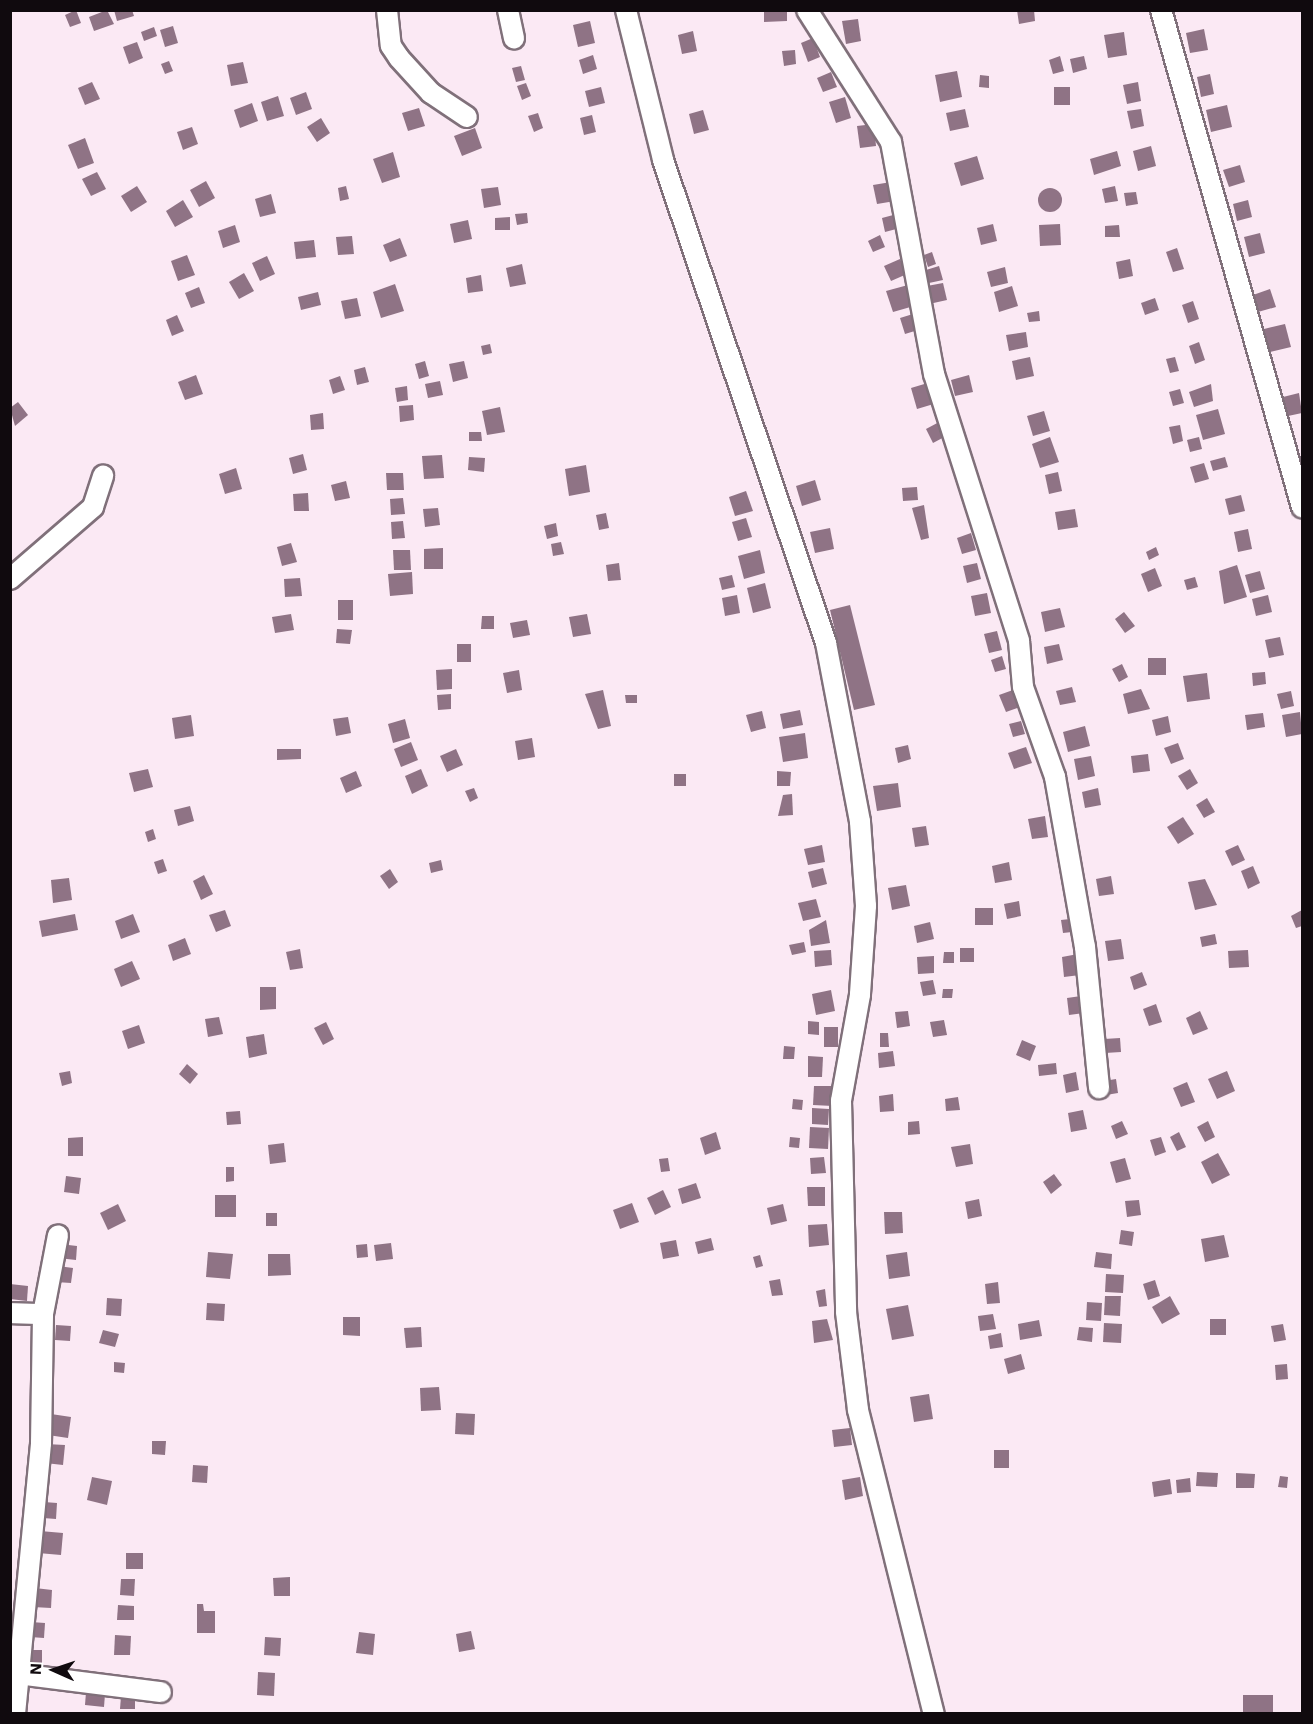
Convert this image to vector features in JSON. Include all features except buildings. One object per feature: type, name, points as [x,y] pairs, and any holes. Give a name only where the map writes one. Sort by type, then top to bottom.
[{"type":"street","points":[[387,10],[391,46],[399,58],[430,93],[467,117]]},
{"type":"street","points":[[508,10],[514,38]]},
{"type":"street","points":[[626,10],[663,160],[826,643],[860,822],[866,906],[860,995],[841,1101],[846,1312],[858,1410],[934,1713]]},
{"type":"street","points":[[807,10],[891,142],[934,374],[1019,641],[1023,687],[1055,777],[1085,947],[1099,1088]]},
{"type":"street","points":[[1161,10],[1302,507]]},
{"type":"street","points":[[10,579],[93,507],[103,476]]},
{"type":"street","points":[[15,1713],[41,1443],[44,1314],[58,1235]]},
{"type":"street","points":[[10,1313],[44,1314]]},
{"type":"street","points":[[18,1674],[161,1692]]}]
